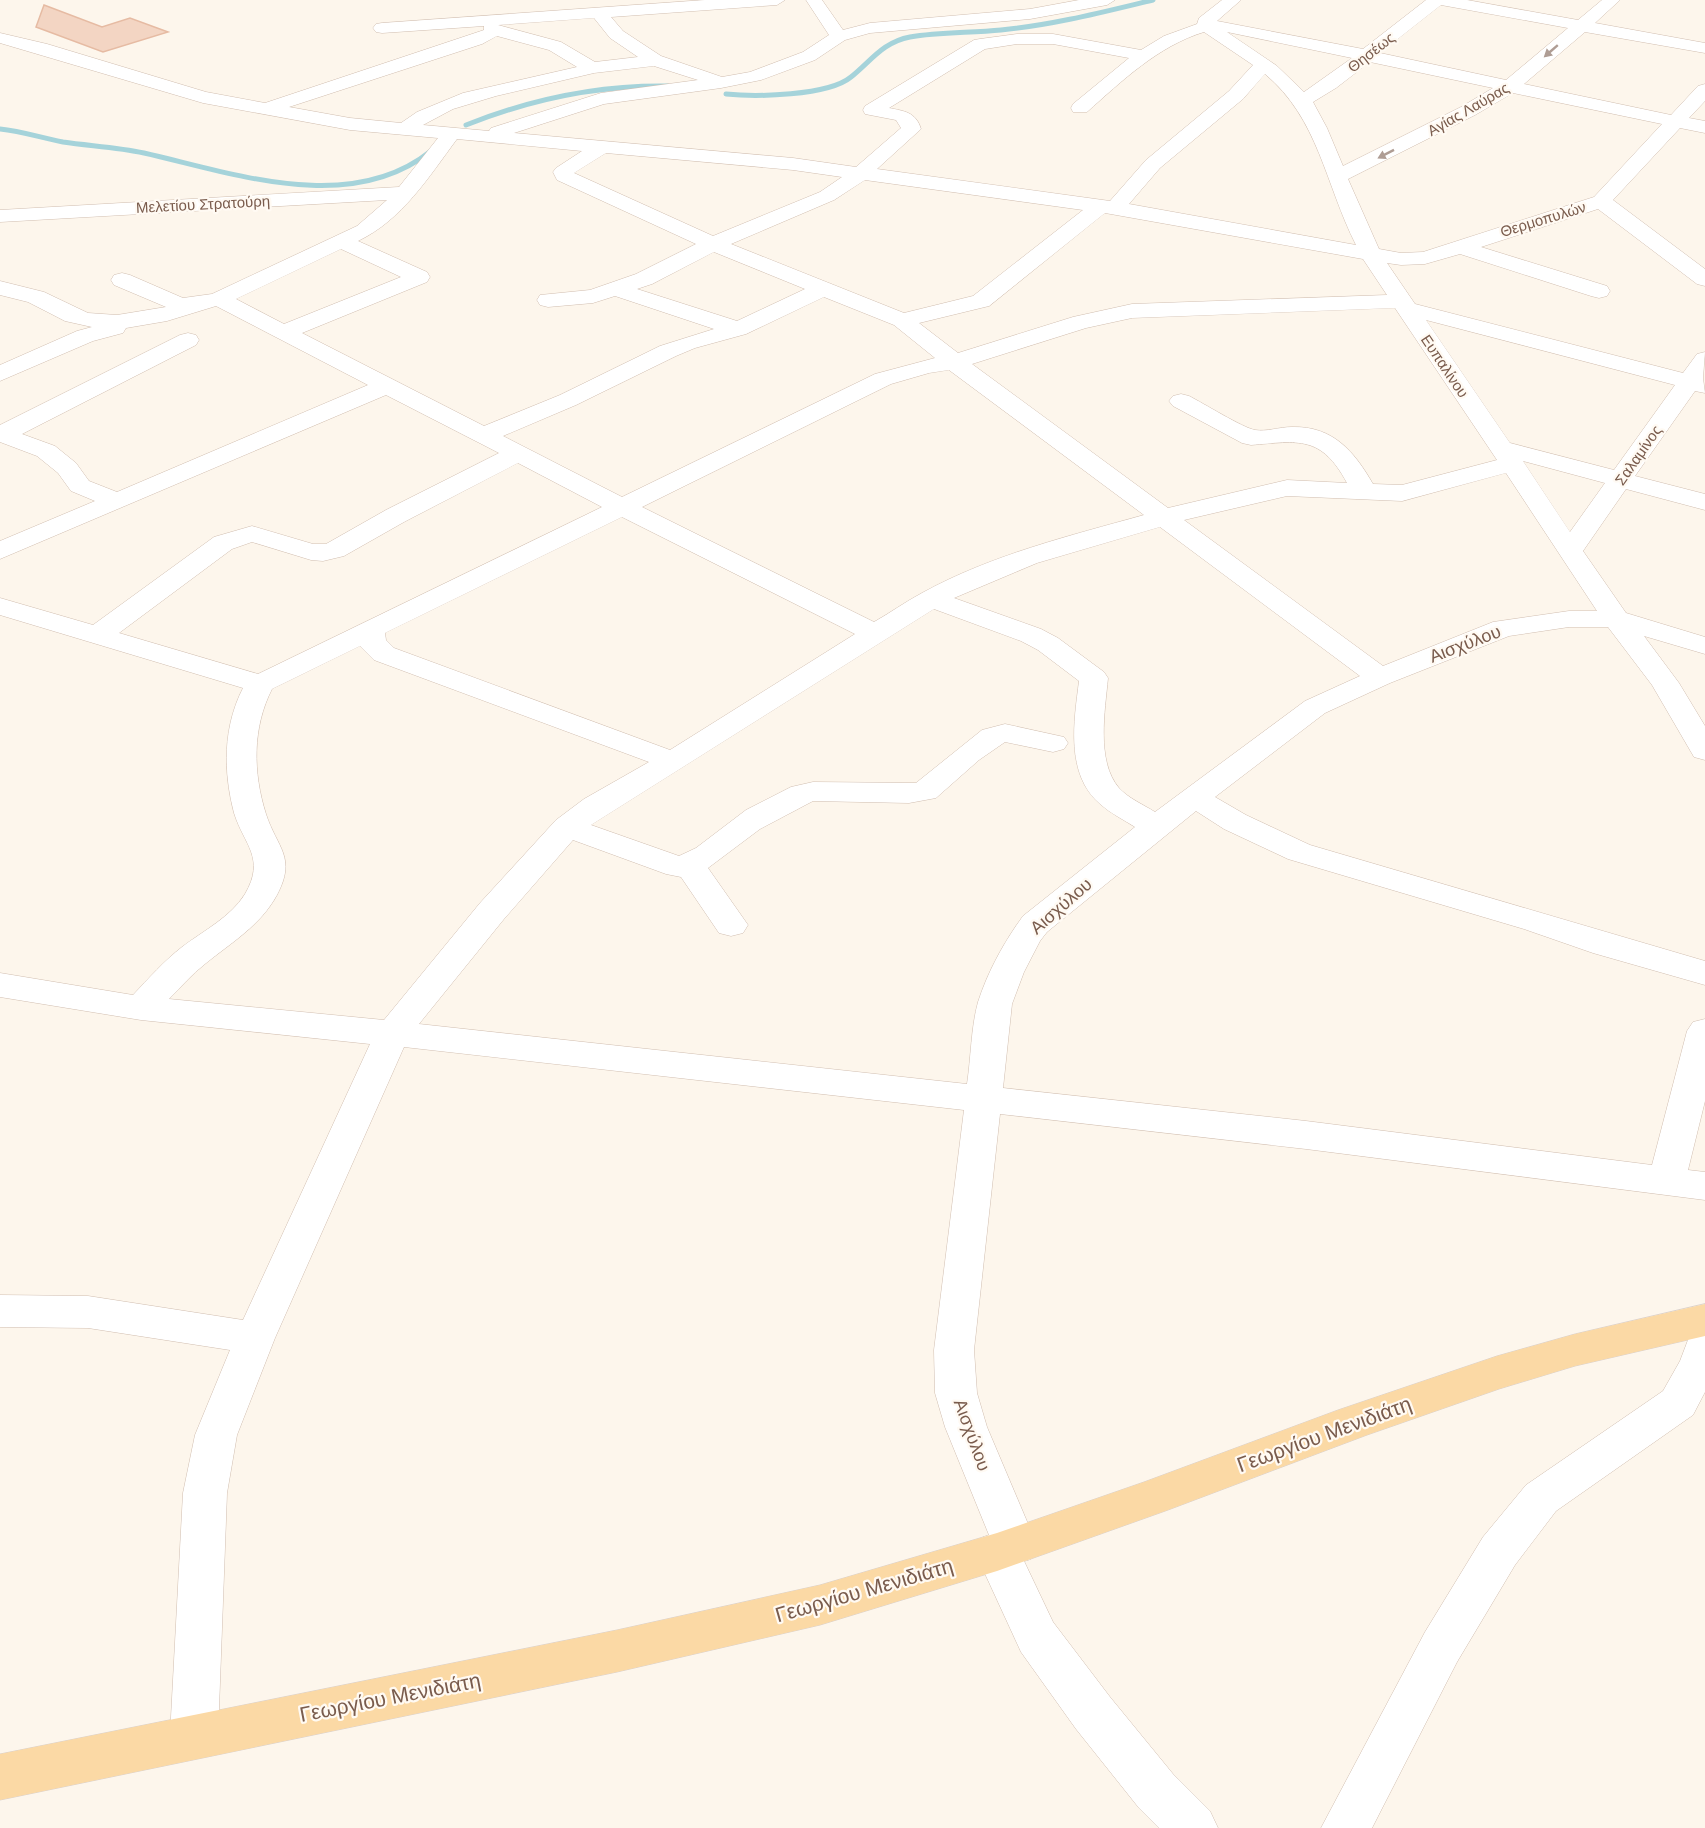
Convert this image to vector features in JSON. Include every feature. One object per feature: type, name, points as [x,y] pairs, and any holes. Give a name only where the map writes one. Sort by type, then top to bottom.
[{"type":"main road","name":"Γεωργίου Μενιδιάτη","points":[[0,1778],[723,1628],[831,1602],[1006,1549],[1353,1422],[1497,1373],[1575,1350],[1705,1320]]},
{"type":"street","points":[[382,28],[488,26],[600,12],[777,0]]},
{"type":"street","points":[[814,0],[839,36]]},
{"type":"street","points":[[484,137],[601,99],[755,76],[809,56],[829,45],[839,36],[884,26],[1030,14],[1107,0]]},
{"type":"street","points":[[1206,26],[1204,22],[1233,0]]},
{"type":"street","name":"Αγίας Λαύρας","points":[[1339,176],[1448,122],[1509,87],[1612,0]]},
{"type":"street","points":[[1405,2],[1434,2],[1705,48]]},
{"type":"street","name":"Θησέως","points":[[1302,101],[1330,84],[1434,2]]},
{"type":"street","points":[[600,12],[604,22],[622,40],[655,60],[701,74],[720,83]]},
{"type":"street","points":[[488,26],[555,46],[592,68]]},
{"type":"street","points":[[263,109],[476,40],[489,34],[488,26]]},
{"type":"street","points":[[1080,108],[1145,56],[1184,33],[1206,26],[1227,27],[1369,54],[1509,87],[1705,127]]},
{"type":"street","name":"Ευπαλίνου","points":[[1206,26],[1263,65],[1302,101],[1318,129],[1339,176],[1349,209],[1372,255],[1616,619],[1665,683],[1705,751]]},
{"type":"street","name":"Θερμοπυλών","points":[[0,38],[41,48],[203,97],[350,124],[450,135],[763,160],[1108,207],[1401,259],[1425,258],[1601,201],[1705,90]]},
{"type":"street","points":[[548,300],[587,297],[644,279],[713,244],[827,196],[860,174],[911,129],[909,121],[902,116],[872,110],[981,44],[1017,39],[1053,39],[1145,56]]},
{"type":"street","points":[[403,130],[429,112],[465,99],[592,68],[655,60]]},
{"type":"street","points":[[141,1008],[174,972],[243,916],[255,903],[263,887],[268,871],[269,855],[256,830],[250,811],[243,783],[242,759],[245,714],[260,684],[883,379],[926,366],[954,362],[1006,318],[1108,207],[1153,164],[1236,95],[1263,65]]},
{"type":"street","points":[[0,374],[85,336],[178,313],[208,302],[364,230],[388,213],[407,193],[450,135]]},
{"type":"street","points":[[603,146],[563,172],[564,176],[713,244],[902,320],[954,362],[1380,677]]},
{"type":"street","name":"Μελετίου Στρατούρη","points":[[0,216],[407,193]]},
{"type":"street","points":[[1601,201],[1705,279]]},
{"type":"street","points":[[284,332],[419,277],[341,241]]},
{"type":"street","points":[[1458,246],[1599,291]]},
{"type":"street","points":[[122,280],[180,305],[208,302],[284,332],[622,507],[876,634]]},
{"type":"street","points":[[0,288],[33,296],[75,317],[114,322],[158,317]]},
{"type":"street","points":[[616,289],[738,329]]},
{"type":"street","points":[[485,435],[568,400],[687,343],[738,329],[823,289]]},
{"type":"street","points":[[902,320],[1104,316],[1132,311],[1404,304],[1697,384]]},
{"type":"street","points":[[0,434],[188,340]]},
{"type":"street","name":"Σαλαμίνος","points":[[1570,551],[1620,479],[1697,384],[1705,359]]},
{"type":"street","points":[[0,551],[388,385]]},
{"type":"street","points":[[1181,401],[1251,438],[1292,434],[1311,435],[1326,443],[1348,462],[1364,490]]},
{"type":"street","points":[[0,434],[46,451],[67,468],[80,486],[117,501]]},
{"type":"street","points":[[98,635],[223,543],[236,537],[252,534],[311,552],[323,553],[335,550],[395,516],[519,453]]},
{"type":"street","points":[[194,1736],[205,1493],[216,1436],[255,1338],[392,1034],[492,911],[567,827],[595,806],[673,761],[931,599],[962,582],[1012,563],[1164,517],[1287,488],[1402,493],[1506,456],[1620,479],[1705,502]]},
{"type":"street","points":[[931,599],[1031,635],[1048,644],[1094,678],[1088,726],[1094,775],[1110,797],[1156,826]]},
{"type":"street","points":[[0,606],[260,684]]},
{"type":"street","name":"Αισχύλου","points":[[1193,1828],[1156,1791],[1093,1713],[1037,1637],[956,1393],[954,1350],[994,1004],[1007,966],[1020,943],[1035,924],[1156,826],[1315,707],[1380,677],[1503,628],[1569,619],[1616,619],[1705,646]]},
{"type":"street","points":[[371,630],[372,642],[384,654],[673,761]]},
{"type":"street","points":[[567,827],[677,867],[690,866],[703,860],[734,833],[802,794],[813,791],[909,794],[925,791],[993,736],[1005,733],[1053,743]]},
{"type":"street","points":[[1194,797],[1235,822],[1299,852],[1536,921],[1605,945],[1705,974]]},
{"type":"street","points":[[690,866],[730,925]]},
{"type":"street","points":[[0,985],[141,1008],[983,1098],[1306,1135],[1705,1186]]},
{"type":"street","points":[[1666,1182],[1705,1031]]},
{"type":"street","points":[[0,1311],[88,1312],[255,1338]]},
{"type":"street","points":[[1346,1828],[1441,1647],[1499,1551],[1541,1498],[1678,1403],[1701,1365]]},
{"type":"building","points":[[44,5],[102,27],[130,18],[168,32],[103,52],[36,27]]},
{"type":"waterway","points":[[726,94],[791,94],[826,88],[851,77],[892,43],[910,37],[1040,25],[1153,0]]},
{"type":"waterway","points":[[466,125],[515,108],[565,95],[616,88],[668,86]]},
{"type":"waterway","points":[[0,129],[63,142],[134,151],[215,170],[290,184],[328,185],[364,182],[399,171],[431,151]]}]
